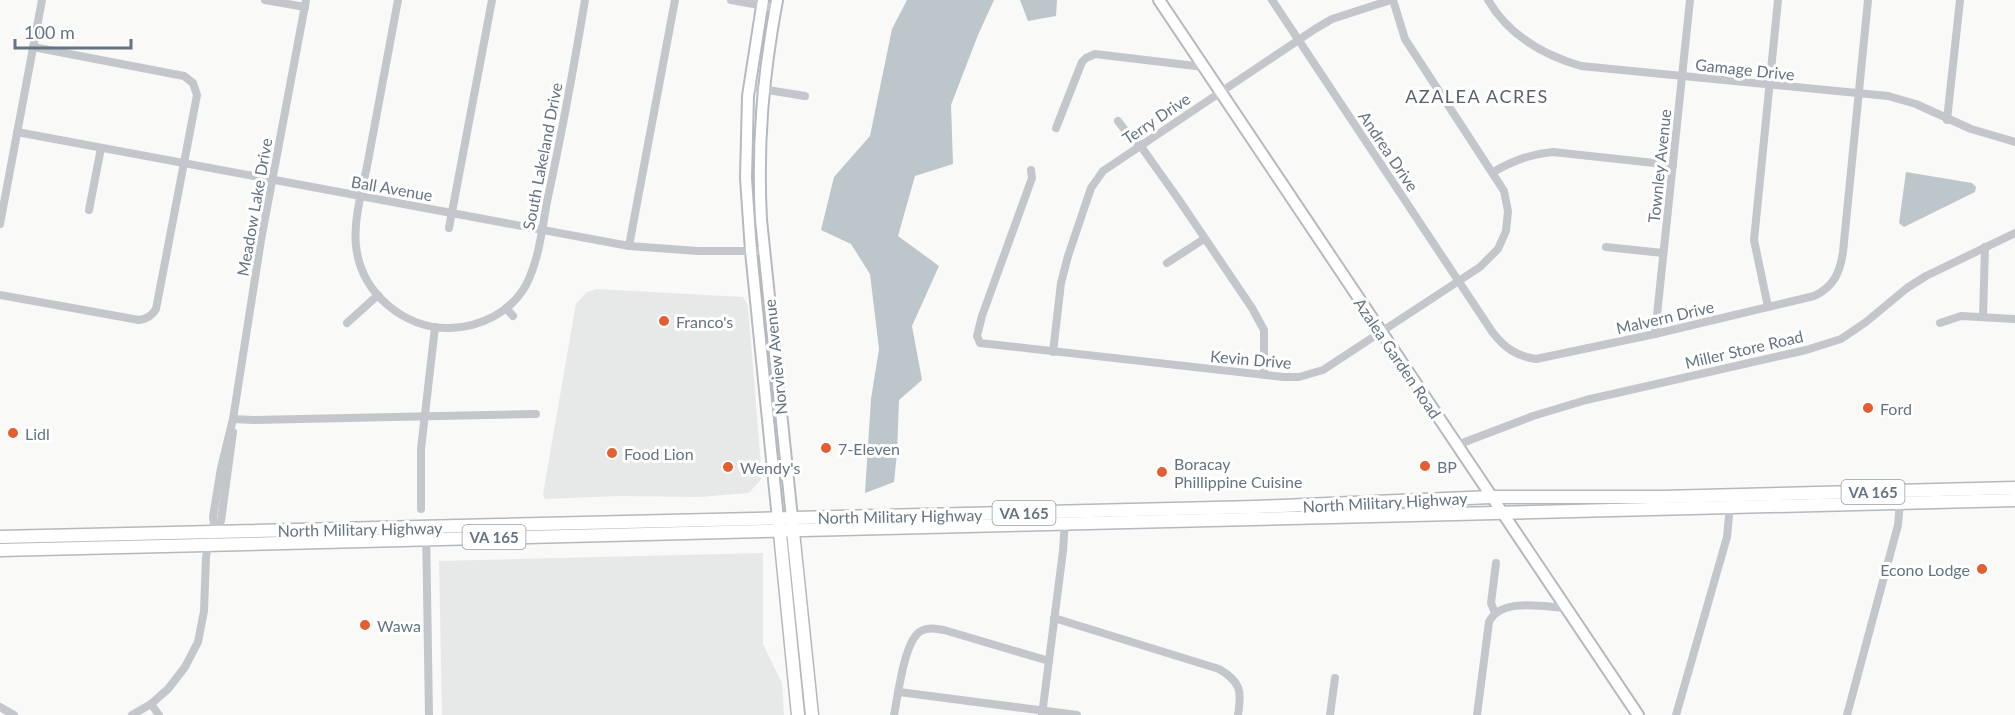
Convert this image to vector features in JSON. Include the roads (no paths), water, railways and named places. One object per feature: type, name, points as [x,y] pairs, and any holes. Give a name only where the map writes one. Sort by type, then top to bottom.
[{"type":"main road","name":"Azalea Garden Road","points":[[1159,0],[1638,715]]},
{"type":"main road","name":"Norview Avenue","points":[[763,3],[749,87],[746,178],[751,251],[798,715]]},
{"type":"main road","name":"Norview Avenue","points":[[776,4],[762,89],[759,180],[764,251],[812,715]]},
{"type":"main road","name":"North Military Highway","points":[[1900,497],[2015,488]]},
{"type":"main road","name":"North Military Highway","points":[[1064,518],[1491,497],[1730,501]]},
{"type":"main road","name":"North Military Highway","points":[[0,550],[208,544],[426,533],[779,524],[1503,513],[1730,501],[1900,497],[2015,500]]},
{"type":"main road","name":"North Military Highway","points":[[0,537],[215,532],[426,533]]},
{"type":"street","points":[[0,224],[42,0]]},
{"type":"street","points":[[265,0],[305,4]]},
{"type":"street","name":"South Lakeland Drive","points":[[398,0],[355,231],[356,249],[363,273],[378,295],[398,313],[414,321],[435,327],[455,328],[470,326],[497,315],[520,293],[531,274],[542,230],[585,0]]},
{"type":"street","points":[[449,228],[492,0]]},
{"type":"street","points":[[629,246],[675,0]]},
{"type":"street","points":[[730,0],[776,4]]},
{"type":"street","name":"Andrea Drive","points":[[1272,0],[1483,318]]},
{"type":"street","points":[[1392,0],[1405,39],[1493,172],[1514,160],[1553,152],[1673,165]]},
{"type":"street","name":"Terry Drive","points":[[1053,352],[1061,282],[1091,189],[1103,171],[1332,20],[1392,0]]},
{"type":"street","name":"Gamage Drive","points":[[1488,0],[1495,12],[1531,45],[1561,60],[1581,66],[1769,86],[1881,95],[1905,100],[1947,120],[2015,142]]},
{"type":"street","name":"Townley Avenue","points":[[1655,334],[1690,0]]},
{"type":"street","points":[[1768,307],[1754,240],[1778,0]]},
{"type":"street","name":"Malvern Drive","points":[[1483,318],[1503,345],[1519,356],[1536,359],[1655,334],[1814,296],[1828,288],[1838,275],[1843,252],[1868,0]]},
{"type":"street","points":[[1947,120],[1960,0]]},
{"type":"street","name":"Meadow Lake Drive","points":[[215,532],[213,517],[217,491],[233,419],[250,304],[305,4]]},
{"type":"street","points":[[0,295],[111,315],[144,320],[150,318],[156,309],[197,95],[193,82],[184,76],[33,47]]},
{"type":"street","points":[[1056,128],[1082,62],[1090,55],[1204,67]]},
{"type":"street","points":[[749,87],[805,96]]},
{"type":"street","points":[[1118,120],[1140,145],[1252,308],[1265,338],[1264,375]]},
{"type":"street","name":"Ball Avenue","points":[[17,132],[629,246],[677,250],[764,251]]},
{"type":"street","points":[[89,210],[101,148]]},
{"type":"street","name":"Kevin Drive","points":[[1031,170],[1032,178],[982,316],[977,336],[980,343],[1299,377],[1323,370],[1381,333],[1459,281],[1498,249],[1504,238],[1508,222],[1507,200],[1493,172]]},
{"type":"street","name":"Miller Store Road","points":[[1457,445],[1533,416],[1587,400],[1806,350],[1841,339],[1860,327],[1907,288],[1951,263],[2015,233]]},
{"type":"street","points":[[1167,263],[1204,239]]},
{"type":"street","points":[[1606,247],[1664,253]]},
{"type":"street","points":[[1983,317],[1985,248]]},
{"type":"street","points":[[347,323],[378,295]]},
{"type":"street","points":[[506,308],[513,316]]},
{"type":"street","points":[[1940,323],[1961,316],[2015,319]]},
{"type":"street","points":[[421,509],[421,449],[435,327]]},
{"type":"street","points":[[233,419],[536,414]]},
{"type":"street","points":[[1847,715],[1898,525],[1900,497]]},
{"type":"street","points":[[1676,715],[1727,537],[1730,501]]},
{"type":"street","points":[[1042,713],[1064,518]]},
{"type":"street","points":[[132,715],[151,704],[178,677],[198,642],[204,611],[208,544],[215,532]]},
{"type":"street","points":[[426,533],[429,715]]},
{"type":"street","points":[[1495,613],[1491,603],[1496,563]]},
{"type":"street","points":[[1477,715],[1489,622],[1495,613],[1511,607],[1566,608]]},
{"type":"street","points":[[1054,618],[1210,666],[1233,679],[1240,691],[1238,715]]},
{"type":"street","points":[[894,715],[909,646],[917,634],[928,628],[944,630],[1048,661]]},
{"type":"street","points":[[1330,715],[1335,678]]},
{"type":"street","points":[[899,692],[1042,713],[1077,715]]},
{"type":"street","points":[[151,704],[159,715]]},
{"type":"street","points":[[0,707],[14,715]]},
{"type":"place","name":"Franco's","points":[[664,321]]},
{"type":"place","name":"Ford","points":[[1868,408]]},
{"type":"place","name":"Lidl","points":[[13,433]]},
{"type":"place","name":"7-Eleven","points":[[826,448]]},
{"type":"place","name":"Food Lion","points":[[612,453]]},
{"type":"place","name":"BP","points":[[1425,466]]},
{"type":"place","name":"Wendy's","points":[[728,467]]},
{"type":"place","name":"Boracay Phillippine Cuisine","points":[[1162,472]]},
{"type":"place","name":"Econo Lodge","points":[[1982,569]]},
{"type":"place","name":"Wawa","points":[[365,625]]},
{"type":"district","name":"AZALEA ACRES","points":[[1477,96]]}]
